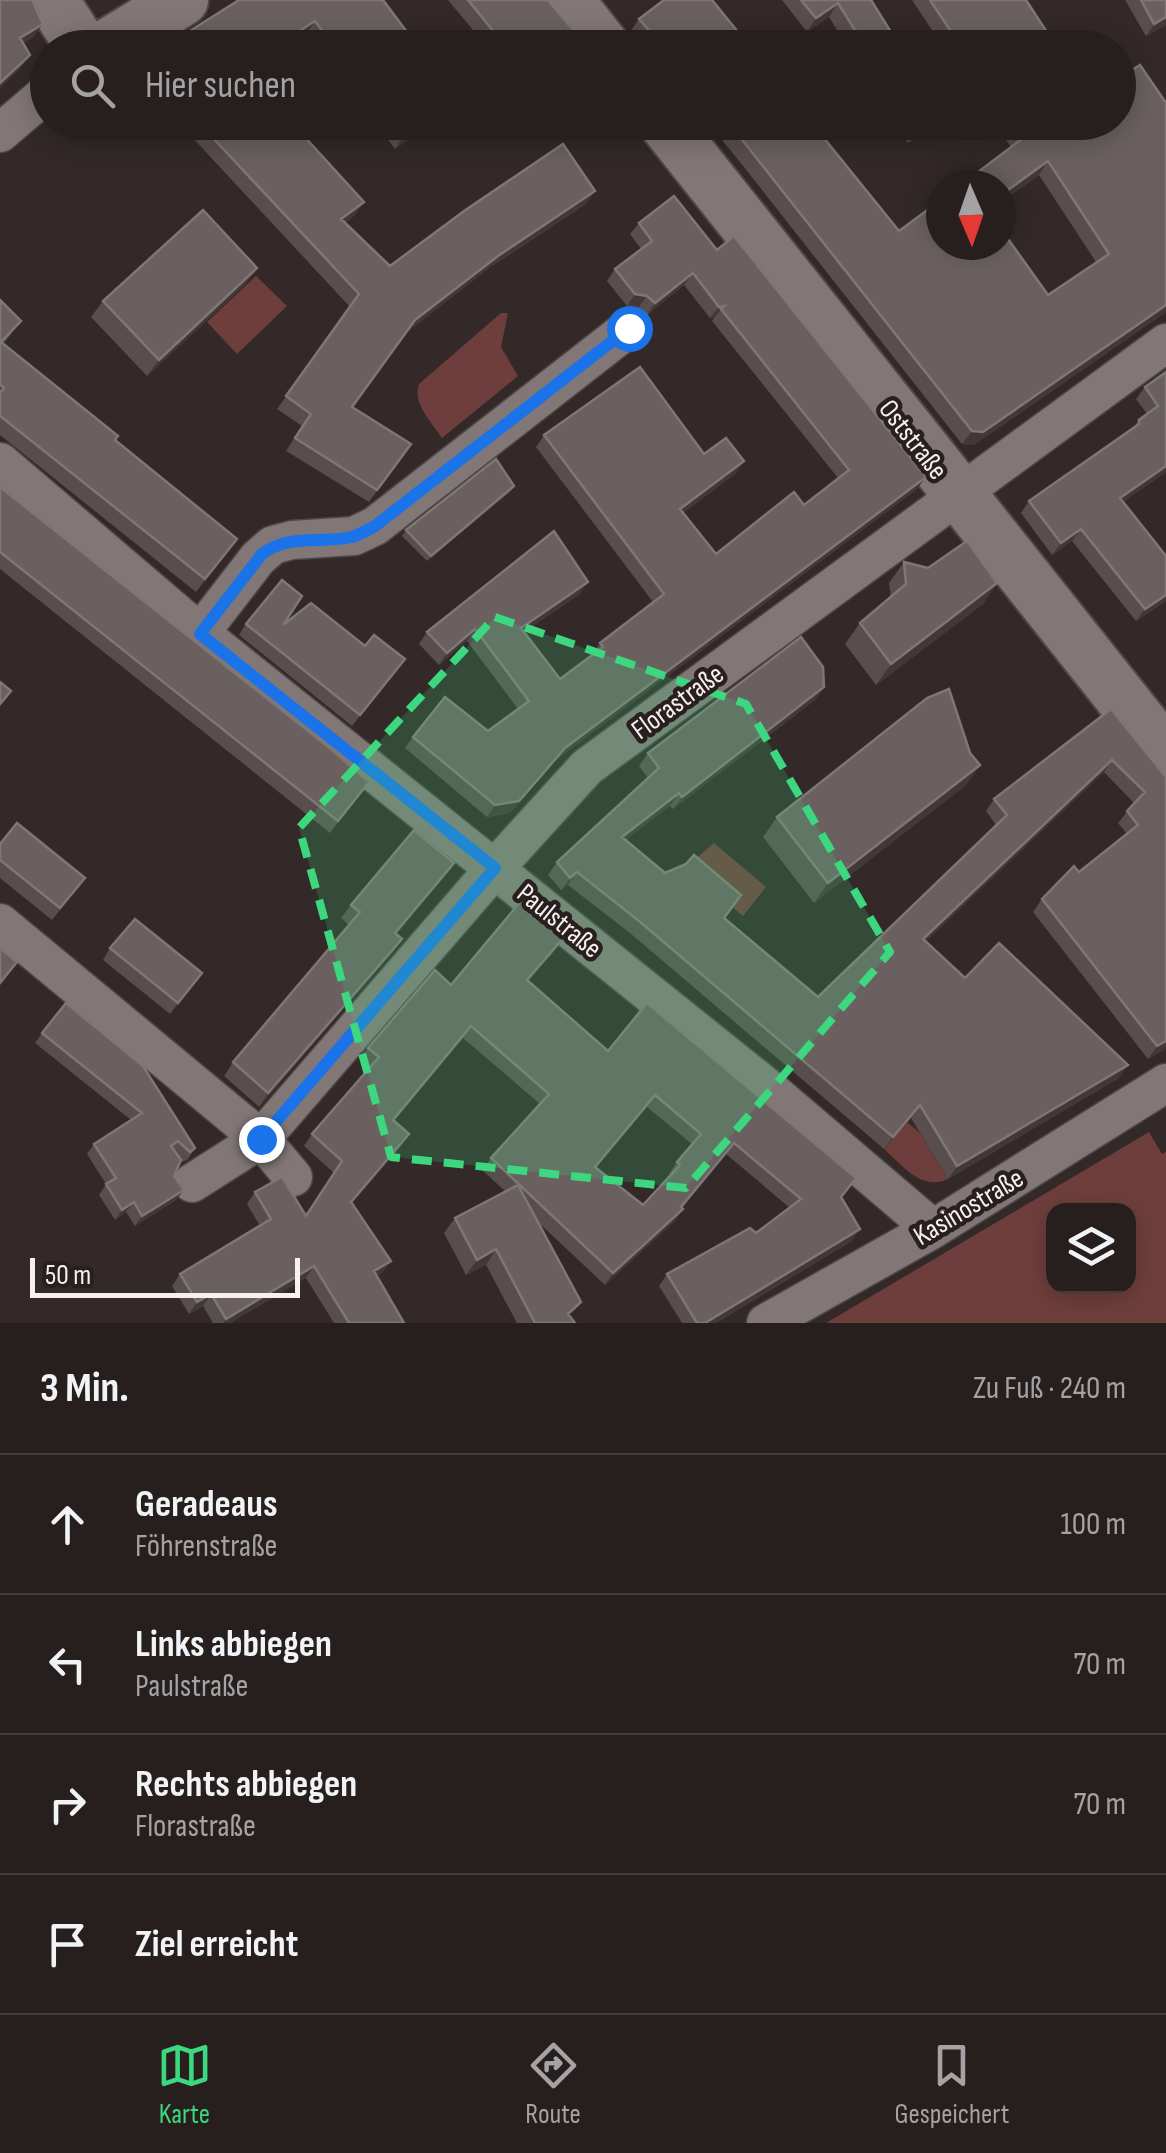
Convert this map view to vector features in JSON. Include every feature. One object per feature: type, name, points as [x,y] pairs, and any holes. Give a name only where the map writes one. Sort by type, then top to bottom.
[{"type":"street","points":[[52,0],[71,30]]},
{"type":"street","points":[[133,30],[182,0]]},
{"type":"street","points":[[567,0],[590,30]]},
{"type":"street","points":[[0,133],[30,107]]},
{"type":"street","name":"Oststraße","points":[[678,140],[1166,754]]},
{"type":"street","points":[[200,634],[273,545],[354,536],[375,526],[629,328]]},
{"type":"street","name":"Florastraße","points":[[192,1182],[261,1139],[587,767],[1166,344]]},
{"type":"street","name":"Paulstraße","points":[[0,462],[200,634],[770,1089],[933,1229]]},
{"type":"street","points":[[0,923],[261,1139],[293,1177]]},
{"type":"street","name":"Kasinostraße","points":[[766,1323],[933,1229],[1166,1083]]},
{"type":"highlighted area","points":[[495,617],[746,704],[890,952],[686,1188],[391,1157],[299,828]]},
{"type":"shaded area","points":[[256,276],[287,306],[237,354],[207,322]]},
{"type":"shaded area","points":[[501,313],[508,313],[501,347],[518,376],[442,438],[418,399],[419,384]]},
{"type":"shaded area","points":[[714,843],[766,887],[743,916],[685,868]]},
{"type":"shaded area","points":[[907,1122],[920,1133],[948,1179],[921,1179],[884,1149]]},
{"type":"shaded area","points":[[1149,1132],[1162,1154],[1166,1152],[1166,1323],[826,1323]]},
{"type":"building","points":[[0,0],[32,0],[43,24],[20,38],[30,55],[0,83]]},
{"type":"building","points":[[239,0],[383,0],[406,30],[322,30],[315,21],[301,30],[192,30]]},
{"type":"building","points":[[468,0],[548,0],[573,30],[492,30]]},
{"type":"building","points":[[664,0],[712,0],[736,30],[648,30],[639,19]]},
{"type":"building","points":[[801,0],[871,0],[890,30],[855,30],[838,3],[816,18]]},
{"type":"building","points":[[930,0],[1026,0],[1046,30],[950,30]]},
{"type":"building","points":[[1141,0],[1166,0],[1166,17],[1154,24]]},
{"type":"building","points":[[1140,65],[1166,103],[1166,305],[983,432],[972,431],[742,140],[826,140],[899,231],[926,211],[926,260],[1016,260],[1016,250],[1048,295],[1109,254],[1048,161],[1016,184],[1016,170],[981,170],[1020,140],[1136,140],[1136,68]]},
{"type":"building","points":[[215,140],[307,140],[364,202],[341,219],[390,266],[563,144],[595,191],[498,256],[415,320],[352,407],[411,444],[377,490],[295,438],[311,414],[286,396],[359,294]]},
{"type":"building","points":[[674,196],[717,250],[734,236],[926,477],[565,748],[519,801],[495,805],[413,737],[445,697],[488,731],[529,701],[475,629],[447,653],[427,632],[554,531],[588,582],[521,628],[560,679],[664,594],[544,435],[640,367],[704,454],[726,438],[744,461],[680,509],[716,554],[794,492],[804,505],[849,470],[721,309],[724,306],[719,307],[693,273],[655,303],[647,296],[635,294],[615,269],[652,241],[639,223]]},
{"type":"building","points":[[203,210],[257,268],[159,360],[103,301]]},
{"type":"building","points":[[0,300],[21,321],[1,342],[237,539],[205,579],[0,416],[0,393],[4,388],[0,384]]},
{"type":"building","points":[[1166,372],[1166,466],[1120,498],[1166,556],[1166,595],[1145,609],[1081,529],[1061,543],[1029,501],[1139,424],[1158,406],[1145,387]]},
{"type":"building","points":[[496,459],[514,486],[431,556],[406,530]]},
{"type":"building","points":[[0,487],[369,782],[338,821],[0,552]]},
{"type":"building","points":[[967,541],[997,583],[891,664],[860,623],[906,584],[904,562],[928,568]]},
{"type":"building","points":[[282,580],[302,596],[283,625],[311,603],[365,646],[374,635],[405,659],[360,715],[246,624]]},
{"type":"building","points":[[801,637],[823,667],[824,687],[682,797],[679,793],[622,837],[665,873],[686,864],[694,855],[741,895],[724,918],[818,997],[1007,815],[994,799],[1111,709],[1166,777],[1166,1041],[1157,1046],[1042,899],[1074,866],[1079,872],[1138,825],[1127,811],[1145,792],[1112,760],[923,939],[965,978],[999,943],[1128,1065],[957,1166],[920,1105],[893,1137],[639,921],[577,872],[570,878],[557,862],[659,768],[648,753]]},
{"type":"building","points":[[0,682],[11,691],[0,704]]},
{"type":"building","points":[[949,689],[970,753],[980,765],[828,883],[777,817],[927,698]]},
{"type":"building","points":[[17,823],[85,878],[60,908],[0,860],[0,844]]},
{"type":"building","points":[[414,830],[454,863],[395,933],[402,939],[268,1093],[233,1062],[360,912],[351,905]]},
{"type":"building","points":[[521,901],[565,936],[527,980],[608,1051],[647,1003],[856,1178],[841,1197],[860,1229],[705,1323],[697,1323],[667,1274],[750,1228],[756,1233],[801,1199],[734,1143],[683,1209],[613,1273],[491,1158],[549,1094],[471,1026],[393,1120],[409,1134],[351,1202],[391,1261],[374,1271],[404,1323],[349,1323],[314,1266],[226,1319],[211,1294],[197,1302],[180,1274],[271,1219],[255,1192],[282,1177],[306,1216],[342,1161],[312,1134],[379,1057],[368,1048],[435,970],[451,985]],"holes":[[[655,1095],[701,1134],[677,1162],[680,1165],[643,1205],[595,1167]]]},
{"type":"building","points":[[135,919],[202,973],[178,1003],[110,948]]},
{"type":"building","points":[[0,948],[17,962],[0,983]]},
{"type":"building","points":[[66,1003],[143,1066],[195,1148],[190,1152],[178,1141],[171,1146],[181,1160],[174,1176],[184,1190],[142,1216],[134,1202],[122,1210],[106,1184],[116,1178],[94,1144],[142,1113],[42,1033]]},
{"type":"building","points":[[518,1185],[581,1302],[568,1314],[575,1323],[535,1323],[496,1249],[477,1260],[455,1218]]},
{"type":"route","points":[[261,1139],[495,868],[200,634],[273,545],[354,536],[375,526],[629,328]]}]
